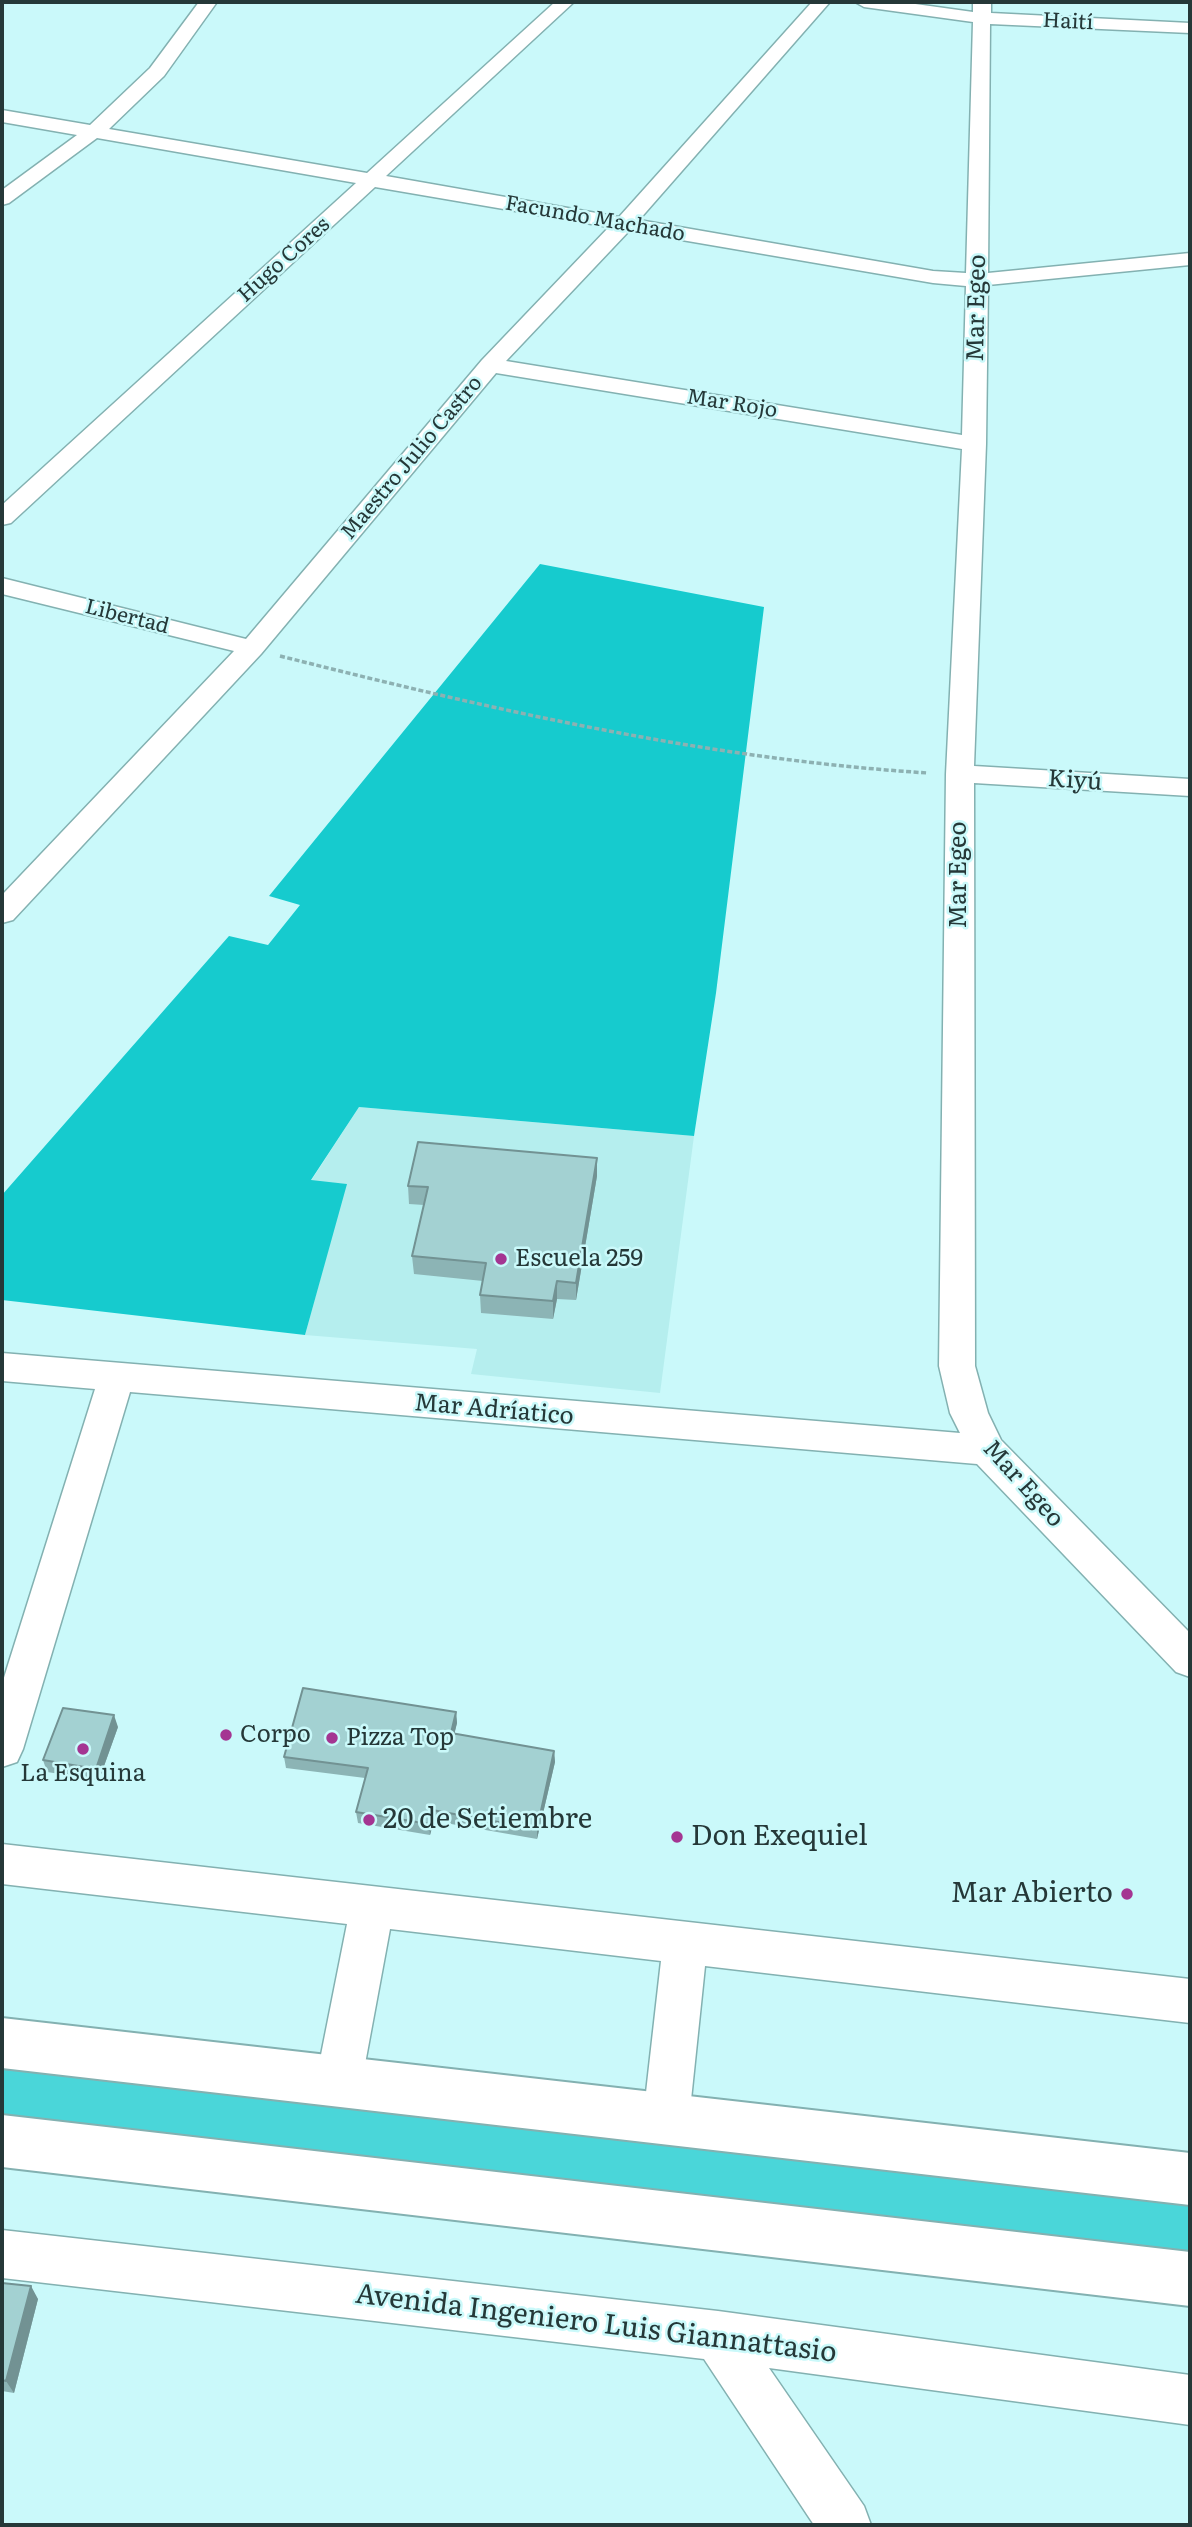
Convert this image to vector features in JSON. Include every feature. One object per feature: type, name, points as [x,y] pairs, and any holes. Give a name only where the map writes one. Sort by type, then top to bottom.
[{"type":"main road","points":[[2,2043],[1190,2179]]},
{"type":"main road","points":[[2,2141],[1190,2279]]},
{"type":"street","points":[[2,199],[95,131],[157,72],[208,2]]},
{"type":"street","name":"Hugo Cores","points":[[2,517],[565,2]]},
{"type":"street","name":"Maestro Julio Castro","points":[[2,913],[252,648],[490,365],[624,224],[821,2]]},
{"type":"street","name":"Haití","points":[[864,2],[1190,29]]},
{"type":"street","name":"Mar Egeo","points":[[982,10],[974,444],[960,774],[957,1366],[969,1413],[987,1450],[1190,1660]]},
{"type":"street","name":"Facundo Machado","points":[[2,116],[933,277],[978,280],[1190,259]]},
{"type":"street","name":"Mar Rojo","points":[[490,365],[974,444]]},
{"type":"street","name":"Libertad","points":[[2,586],[252,648]]},
{"type":"street","name":"Kiyú","points":[[960,774],[1190,788]]},
{"type":"street","name":"Mar Adríatico","points":[[2,1367],[987,1450]]},
{"type":"street","points":[[2,1749],[116,1378]]},
{"type":"street","points":[[2,1864],[1190,2001]]},
{"type":"street","points":[[339,2080],[372,1907]]},
{"type":"street","points":[[666,2119],[685,1943]]},
{"type":"street","name":"Avenida Ingeniero Luis Giannattasio","points":[[2,2254],[719,2336],[1190,2400]]},
{"type":"street","points":[[719,2336],[845,2525]]},
{"type":"path","points":[[252,648],[426,693],[682,747],[850,770],[960,774]]},
{"type":"shaded area","points":[[540,564],[764,607],[716,993],[694,1136],[359,1107],[311,1180],[347,1184],[305,1335],[2,1300],[2,1195],[229,936],[268,945],[300,905],[269,896]]},
{"type":"shaded area","name":"Escuela 259","points":[[359,1107],[694,1136],[660,1393],[471,1374],[477,1349],[305,1335],[346,1184],[311,1181]]},
{"type":"shaded area","points":[[2,2069],[1190,2206],[1190,2254],[2,2116]]},
{"type":"building","points":[[418,1142],[597,1158],[576,1283],[557,1281],[553,1301],[480,1295],[486,1263],[412,1256],[428,1187],[408,1186]]},
{"type":"building","points":[[303,1688],[456,1712],[451,1733],[554,1751],[537,1829],[432,1810],[429,1824],[356,1812],[368,1768],[284,1757]]},
{"type":"building","name":"La Esquina","points":[[63,1708],[114,1715],[96,1769],[43,1760]]},
{"type":"building","points":[[2,2283],[31,2286],[6,2381],[2,2380]]},
{"type":"place","name":"Escuela 259","points":[[501,1259]]},
{"type":"place","name":"Corpo","points":[[226,1735]]},
{"type":"place","name":"Pizza Top","points":[[332,1738]]},
{"type":"place","name":"La Esquina","points":[[83,1749]]},
{"type":"place","name":"20 de Setiembre","points":[[369,1820]]},
{"type":"place","name":"Don Exequiel","points":[[677,1837]]},
{"type":"place","name":"Mar Abierto","points":[[1127,1894]]}]
